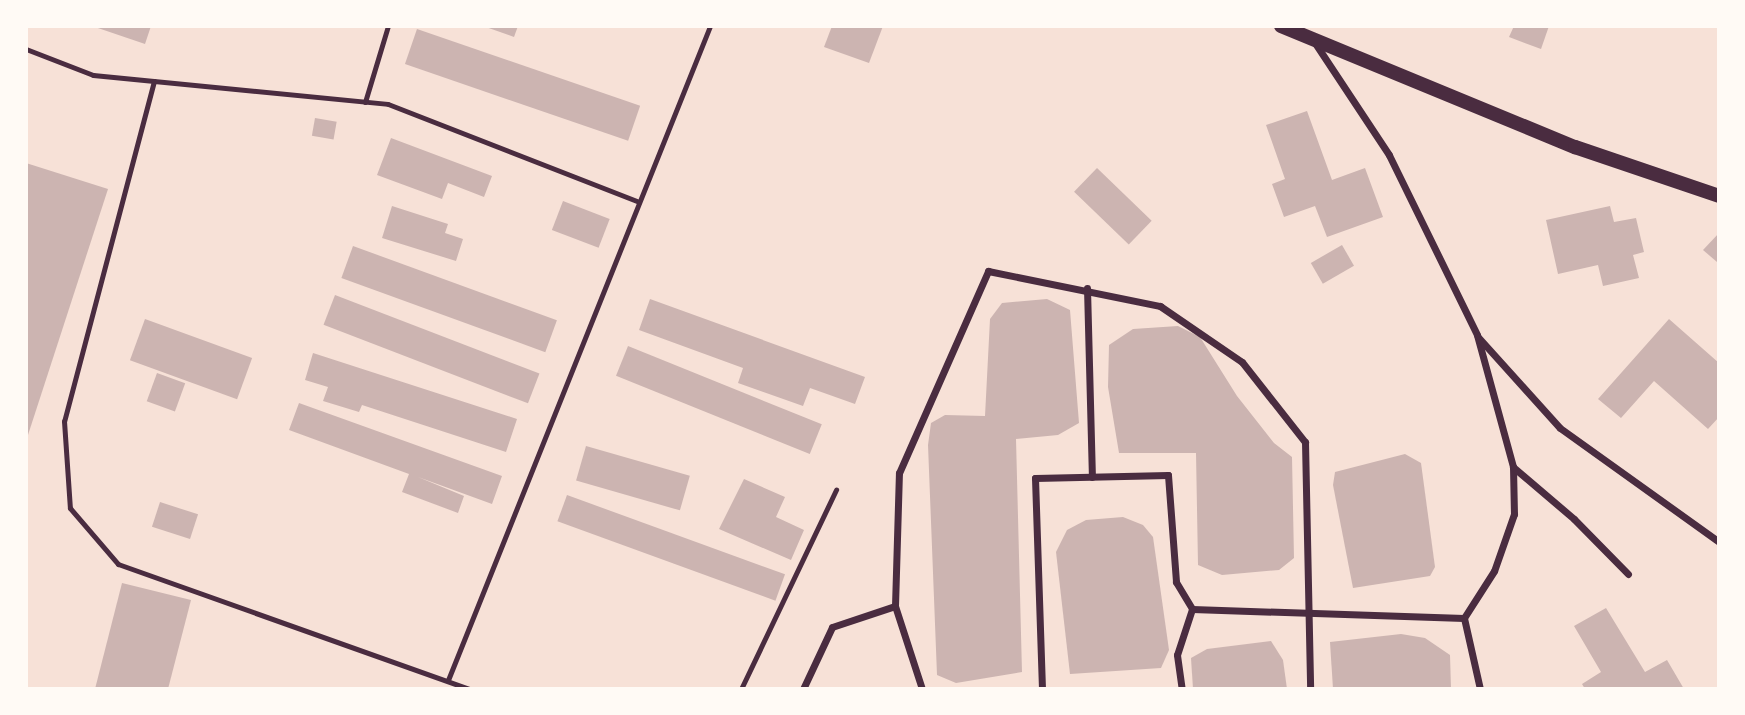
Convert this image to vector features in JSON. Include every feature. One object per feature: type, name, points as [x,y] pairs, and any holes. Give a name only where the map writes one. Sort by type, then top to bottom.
[{"type":"main road","points":[[1280,26],[1575,147],[1719,197]]},
{"type":"street","points":[[1312,39],[1389,155],[1477,335],[1513,467],[1514,514],[1494,571],[1464,618],[1479,689]]},
{"type":"street","points":[[922,689],[894,606],[899,473],[988,271],[1087,288],[1160,306],[1242,362],[1305,442],[1306,612],[1310,689]]},
{"type":"street","points":[[1087,288],[1092,477]]},
{"type":"street","points":[[1477,335],[1560,428],[1719,542]]},
{"type":"street","points":[[1513,467],[1574,519],[1628,574]]},
{"type":"street","points":[[1042,689],[1035,478],[1168,475],[1176,582],[1192,609],[1177,655],[1181,689]]},
{"type":"street","points":[[803,689],[831,626],[894,606]]},
{"type":"street","points":[[1192,609],[1464,618]]},
{"type":"lane","points":[[365,102],[388,26]]},
{"type":"lane","points":[[448,680],[637,201],[710,26]]},
{"type":"lane","points":[[26,49],[93,75],[388,104],[637,201]]},
{"type":"lane","points":[[153,81],[64,421],[70,508],[118,565],[470,689]]},
{"type":"lane","points":[[741,689],[835,490]]},
{"type":"building","points":[[92,26],[151,26],[145,44]]},
{"type":"building","points":[[483,26],[518,26],[514,37]]},
{"type":"building","points":[[832,26],[883,26],[869,63],[824,47]]},
{"type":"building","points":[[1514,26],[1549,26],[1541,49],[1509,37]]},
{"type":"building","points":[[417,29],[640,106],[628,141],[405,64]]},
{"type":"building","points":[[1307,111],[1332,180],[1365,168],[1383,217],[1327,237],[1315,206],[1284,217],[1272,184],[1285,179],[1266,125]]},
{"type":"building","points":[[315,118],[337,122],[334,140],[312,136]]},
{"type":"building","points":[[391,138],[492,176],[484,197],[448,183],[442,199],[377,175]]},
{"type":"building","points":[[26,163],[108,189],[27,438],[26,438]]},
{"type":"building","points":[[1097,168],[1152,221],[1129,245],[1074,192]]},
{"type":"building","points":[[563,201],[610,219],[599,248],[552,230]]},
{"type":"building","points":[[392,206],[448,224],[445,233],[463,239],[456,261],[382,238]]},
{"type":"building","points":[[1610,206],[1614,222],[1636,218],[1644,252],[1633,255],[1639,278],[1603,286],[1598,265],[1558,274],[1546,220]]},
{"type":"building","points":[[1719,233],[1719,260],[1717,262],[1703,250]]},
{"type":"building","points":[[1342,245],[1354,266],[1323,284],[1311,263]]},
{"type":"building","points":[[353,246],[557,320],[545,352],[341,278]]},
{"type":"building","points":[[335,295],[539,373],[528,403],[324,325]]},
{"type":"building","points":[[650,299],[865,377],[855,404],[810,388],[803,406],[738,383],[743,368],[639,330]]},
{"type":"building","points":[[1047,299],[1070,310],[1079,423],[1058,435],[1016,439],[1022,672],[956,683],[937,675],[928,445],[931,423],[945,415],[985,416],[990,319],[1002,303]]},
{"type":"building","points":[[145,319],[252,358],[237,399],[130,360]]},
{"type":"building","points":[[1669,319],[1719,363],[1719,417],[1708,429],[1654,381],[1621,418],[1598,399]]},
{"type":"building","points":[[1178,326],[1200,337],[1237,396],[1274,443],[1292,457],[1294,558],[1279,570],[1222,575],[1198,565],[1196,453],[1119,453],[1108,387],[1109,345],[1133,329]]},
{"type":"building","points":[[628,346],[822,424],[810,454],[616,376]]},
{"type":"building","points":[[313,353],[517,419],[506,452],[362,405],[359,412],[323,401],[328,387],[305,380]]},
{"type":"building","points":[[157,373],[185,383],[175,411],[147,401]]},
{"type":"building","points":[[299,403],[502,476],[492,504],[418,477],[464,496],[458,513],[402,492],[409,474],[289,430]]},
{"type":"building","points":[[586,446],[690,476],[680,510],[576,481]]},
{"type":"building","points":[[1405,454],[1421,463],[1435,567],[1430,576],[1353,588],[1333,485],[1335,472]]},
{"type":"building","points":[[744,479],[785,497],[776,517],[804,530],[791,560],[719,529]]},
{"type":"building","points":[[567,495],[785,574],[775,601],[557,521]]},
{"type":"building","points":[[160,502],[198,514],[190,539],[152,527]]},
{"type":"building","points":[[1123,517],[1143,525],[1153,537],[1169,650],[1161,668],[1070,674],[1056,552],[1067,530],[1086,520]]},
{"type":"building","points":[[122,583],[191,600],[168,689],[95,689]]},
{"type":"building","points":[[1606,608],[1645,672],[1667,660],[1684,689],[1585,689],[1582,684],[1601,672],[1574,626]]},
{"type":"building","points":[[1401,634],[1425,638],[1450,655],[1451,689],[1333,689],[1330,642]]},
{"type":"building","points":[[1271,641],[1283,660],[1287,689],[1193,689],[1191,658],[1207,649]]}]
